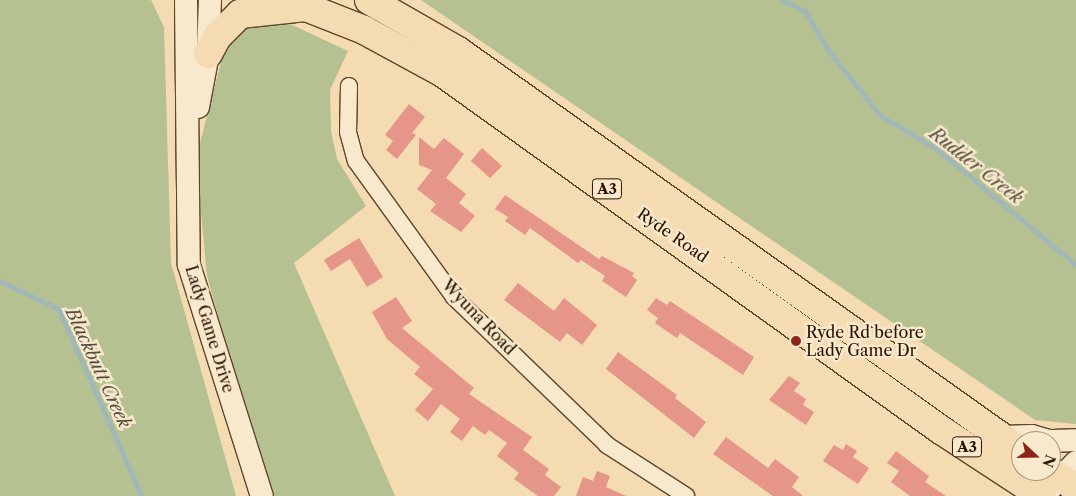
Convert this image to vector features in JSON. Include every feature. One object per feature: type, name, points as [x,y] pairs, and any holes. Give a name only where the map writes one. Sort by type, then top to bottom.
[{"type":"highway","name":"Ryde Road","points":[[369,0],[458,51],[1011,443]]},
{"type":"highway","points":[[208,54],[217,37],[230,21],[240,14],[297,3]]},
{"type":"highway","name":"Ryde Road","points":[[297,3],[364,30],[443,73],[941,430],[1060,483]]},
{"type":"main road","name":"Lady Game Drive","points":[[186,0],[190,158],[186,216],[189,265],[262,496]]},
{"type":"main road","name":"Lady Game Drive","points":[[190,158],[208,54],[210,0]]},
{"type":"main road","points":[[1061,441],[1076,440]]},
{"type":"street","name":"Wyuna Road","points":[[350,86],[348,132],[356,161],[454,297],[608,445],[674,493]]},
{"type":"green space","points":[[0,0],[151,0],[164,27],[171,263],[236,496],[0,496]]},
{"type":"green space","points":[[421,0],[1076,0],[1076,424],[1035,420]]},
{"type":"green space","points":[[252,19],[288,23],[348,51],[330,90],[331,131],[337,159],[366,206],[294,263],[395,496],[275,496],[244,410],[207,276],[196,159],[224,50],[231,36]]},
{"type":"building","points":[[409,104],[425,117],[412,133],[416,135],[397,159],[386,150],[393,141],[385,135]]},
{"type":"building","points":[[419,137],[434,149],[444,138],[464,154],[446,178],[466,194],[459,203],[475,216],[461,232],[430,211],[436,204],[417,189],[432,170],[419,165]]},
{"type":"building","points":[[482,148],[502,166],[490,178],[471,161]]},
{"type":"building","points":[[505,195],[599,259],[602,256],[634,273],[632,276],[637,280],[626,297],[602,281],[605,276],[581,260],[578,263],[530,228],[525,235],[505,221],[508,217],[495,209]]},
{"type":"building","points":[[359,238],[383,277],[367,287],[350,259],[331,271],[324,260]]},
{"type":"building","points":[[518,283],[554,311],[564,298],[597,325],[582,345],[567,333],[560,342],[504,300]]},
{"type":"building","points":[[396,297],[412,321],[402,328],[474,388],[469,394],[532,437],[523,450],[549,469],[545,475],[561,487],[554,496],[538,496],[514,479],[519,473],[497,456],[507,443],[489,430],[485,435],[473,426],[462,441],[450,432],[460,419],[441,404],[428,421],[415,410],[433,389],[414,374],[420,367],[387,339],[372,312]]},
{"type":"building","points":[[656,298],[667,305],[670,301],[754,357],[743,375],[680,333],[677,338],[655,323],[658,318],[647,310]]},
{"type":"building","points":[[618,352],[677,395],[675,398],[706,422],[694,438],[606,369]]},
{"type":"building","points":[[789,376],[800,383],[794,391],[806,399],[803,405],[814,412],[806,425],[769,400]]},
{"type":"building","points":[[726,437],[768,468],[775,459],[799,477],[792,487],[803,496],[773,496],[713,454]]},
{"type":"building","points":[[846,444],[857,451],[853,457],[869,468],[858,484],[823,461],[834,445],[843,450]]},
{"type":"building","points":[[896,451],[929,476],[925,482],[946,496],[910,496],[891,482],[899,471],[887,463]]},
{"type":"building","points":[[597,471],[610,476],[606,487],[626,496],[576,496],[583,477],[593,481]]},
{"type":"waterway","name":"Rudder Creek","points":[[783,0],[805,11],[829,51],[881,116],[937,149],[1076,265]]},
{"type":"waterway","name":"Blackbutt Creek","points":[[0,281],[59,309],[142,496]]},
{"type":"place","name":"Ryde Rd before Lady Game Dr","points":[[796,341]]}]
